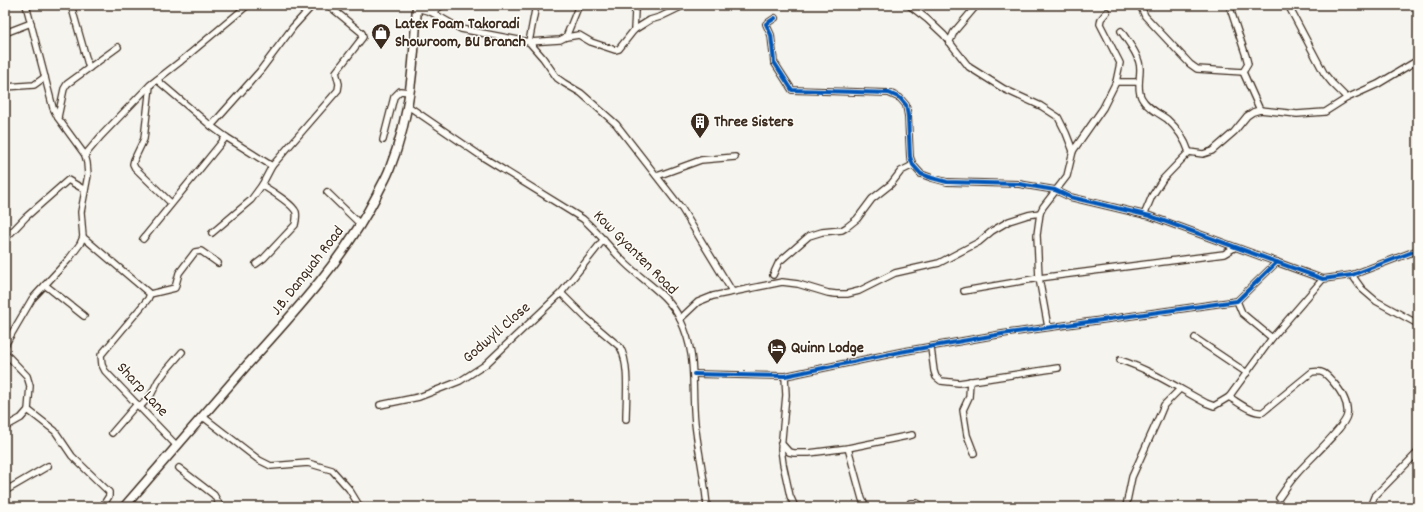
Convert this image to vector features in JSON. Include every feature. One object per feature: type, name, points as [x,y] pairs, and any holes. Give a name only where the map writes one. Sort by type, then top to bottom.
[{"type":"highway","name":"J.B. Danquah Road","points":[[124,507],[176,445],[318,284],[361,225],[390,169],[408,106],[415,50],[417,7]]},
{"type":"street","points":[[5,345],[32,299],[69,259],[80,244],[83,237],[81,212],[88,175],[87,163],[84,155],[58,118],[53,108],[26,5]]},
{"type":"street","points":[[71,5],[89,68]]},
{"type":"street","points":[[84,155],[100,136],[150,85],[182,61],[248,5]]},
{"type":"street","points":[[211,126],[260,71],[293,27],[313,5]]},
{"type":"street","points":[[212,234],[251,200],[262,185],[272,166],[338,90],[339,84],[336,72],[363,36],[362,33],[328,5]]},
{"type":"street","points":[[431,12],[443,5]]},
{"type":"street","points":[[528,42],[536,5]]},
{"type":"street","points":[[566,37],[579,5]]},
{"type":"street","points":[[634,30],[635,11],[637,5]]},
{"type":"street","points":[[417,7],[431,12],[461,29],[528,42],[560,40],[566,37],[579,36],[591,42],[615,50],[619,49],[634,30],[650,20],[685,5]]},
{"type":"street","points":[[909,5],[944,35],[969,67],[1004,89],[1041,106],[1058,117],[1073,151]]},
{"type":"street","points":[[949,43],[954,32],[977,5]]},
{"type":"street","points":[[1140,5],[1145,16],[1190,64],[1197,69],[1242,72]]},
{"type":"street","points":[[1229,5],[1248,64],[1242,72]]},
{"type":"street","points":[[1288,5],[1324,74],[1347,98]]},
{"type":"street","points":[[1048,327],[1039,278],[1037,235],[1040,213],[1055,190],[1067,176],[1073,151],[1103,108],[1116,82],[1120,63],[1100,24],[1101,19],[1107,12]]},
{"type":"street","points":[[775,18],[766,24],[771,35],[774,62],[792,90],[889,93],[900,98],[906,105],[910,157],[913,165],[921,174],[938,181],[1019,184],[1055,190],[1070,196],[1144,215],[1179,226],[1234,248],[1324,279],[1352,275],[1418,250]]},
{"type":"street","points":[[5,33],[31,23]]},
{"type":"street","points":[[1121,31],[1136,54],[1140,68],[1139,90],[1141,98],[1168,120],[1179,132],[1187,144],[1189,152]]},
{"type":"street","points":[[528,42],[543,58],[557,78],[564,84],[581,93],[616,124],[682,209],[705,244],[732,291]]},
{"type":"street","points":[[58,118],[64,89],[67,84],[118,47]]},
{"type":"street","points":[[1189,152],[1203,154],[1212,151],[1234,132],[1247,116],[1253,112],[1260,110],[1281,113],[1326,112],[1347,98],[1378,84],[1418,60]]},
{"type":"street","points":[[1242,72],[1260,110]]},
{"type":"street","points":[[5,87],[34,85],[46,77]]},
{"type":"street","points":[[157,80],[211,126],[272,166]]},
{"type":"street","points":[[1116,82],[1139,82]]},
{"type":"street","points":[[150,85],[144,139],[134,160],[134,164],[135,168],[171,203]]},
{"type":"street","points":[[383,140],[394,97],[400,91],[410,92]]},
{"type":"street","name":"Kow Gyanten Road","points":[[408,106],[481,156],[575,213],[592,227],[624,262],[663,296],[680,319],[690,344],[694,374],[694,411],[707,507]]},
{"type":"street","points":[[143,239],[226,137]]},
{"type":"street","points":[[1144,215],[1152,196],[1163,179],[1189,152]]},
{"type":"street","points":[[657,176],[701,160],[735,157]]},
{"type":"street","points":[[773,275],[779,262],[809,236],[822,232],[842,230],[847,227],[857,219],[872,199],[890,184],[902,171],[913,165]]},
{"type":"street","points":[[5,239],[26,217],[68,180],[85,190]]},
{"type":"street","points":[[256,264],[264,258],[295,225],[296,220],[295,211],[291,206],[262,185]]},
{"type":"street","points":[[327,192],[361,225]]},
{"type":"street","points":[[680,319],[698,302],[713,296],[782,282],[798,284],[836,294],[847,294],[859,291],[895,273],[939,263],[979,242],[992,231],[1009,221],[1040,213]]},
{"type":"street","points":[[83,237],[150,294],[175,288],[179,273],[196,252],[201,251],[218,263]]},
{"type":"street","name":"Godwyll Close","points":[[380,405],[419,397],[460,381],[484,364],[500,351],[561,293],[604,239]]},
{"type":"street","points":[[964,291],[1039,278],[1224,254],[1234,248]]},
{"type":"street","points":[[694,374],[785,376],[900,352],[931,348],[1002,334],[1237,301],[1277,262]]},
{"type":"street","points":[[1352,275],[1362,289],[1376,301],[1418,324]]},
{"type":"street","points":[[1120,360],[1158,375],[1180,389],[1214,406],[1229,397],[1272,338],[1324,279]]},
{"type":"street","points":[[45,285],[84,316]]},
{"type":"street","points":[[561,293],[586,318],[620,347],[622,351],[626,379],[626,419]]},
{"type":"street","name":"Sharp Lane","points":[[150,294],[144,305],[101,355],[102,365],[176,445]]},
{"type":"street","points":[[1237,301],[1242,313],[1272,338]]},
{"type":"street","points":[[1195,338],[1247,374]]},
{"type":"street","points":[[931,348],[934,371],[936,377],[941,382],[959,383],[1058,368]]},
{"type":"street","points":[[5,351],[26,376],[30,386],[28,410],[21,418],[5,427]]},
{"type":"street","points":[[112,433],[151,395],[158,381],[182,352]]},
{"type":"street","points":[[1229,397],[1254,411],[1263,412],[1312,372],[1318,371],[1325,373],[1337,386],[1347,404],[1347,416],[1315,455],[1296,475],[1279,498]]},
{"type":"street","points":[[785,376],[786,395],[781,443],[783,464],[790,496],[795,507]]},
{"type":"street","points":[[970,381],[969,397],[963,410],[967,435],[974,453]]},
{"type":"street","points":[[1126,506],[1132,477],[1158,417],[1164,405],[1180,389]]},
{"type":"street","points":[[28,410],[55,431],[72,456],[109,492],[102,507]]},
{"type":"street","points":[[202,416],[259,460],[271,466],[308,463],[332,470],[349,489],[360,507]]},
{"type":"street","points":[[781,443],[789,452],[809,453],[848,448],[912,435]]},
{"type":"street","points":[[848,448],[862,499],[866,507]]},
{"type":"street","points":[[1373,507],[1372,502],[1374,497],[1418,452]]},
{"type":"street","points":[[5,491],[48,466]]},
{"type":"street","points":[[180,468],[214,494],[221,507]]},
{"type":"street","points":[[908,507],[910,503],[918,503],[924,507]]},
{"type":"cycle path","points":[[775,18],[766,24],[771,35],[774,62],[792,90],[889,93],[900,98],[906,105],[910,157],[913,165],[921,174],[932,178],[947,182],[1019,184],[1055,190],[1070,197],[1150,216],[1323,279],[1352,275],[1418,250]]},
{"type":"cycle path","points":[[694,374],[785,376],[900,352],[1002,334],[1237,301],[1277,262]]},
{"type":"place","name":"Latex Foam Takoradi Showroom, BU Branch","points":[[381,50]]},
{"type":"place","name":"Three Sisters","points":[[700,139]]},
{"type":"place","name":"Quinn Lodge","points":[[777,365]]}]
